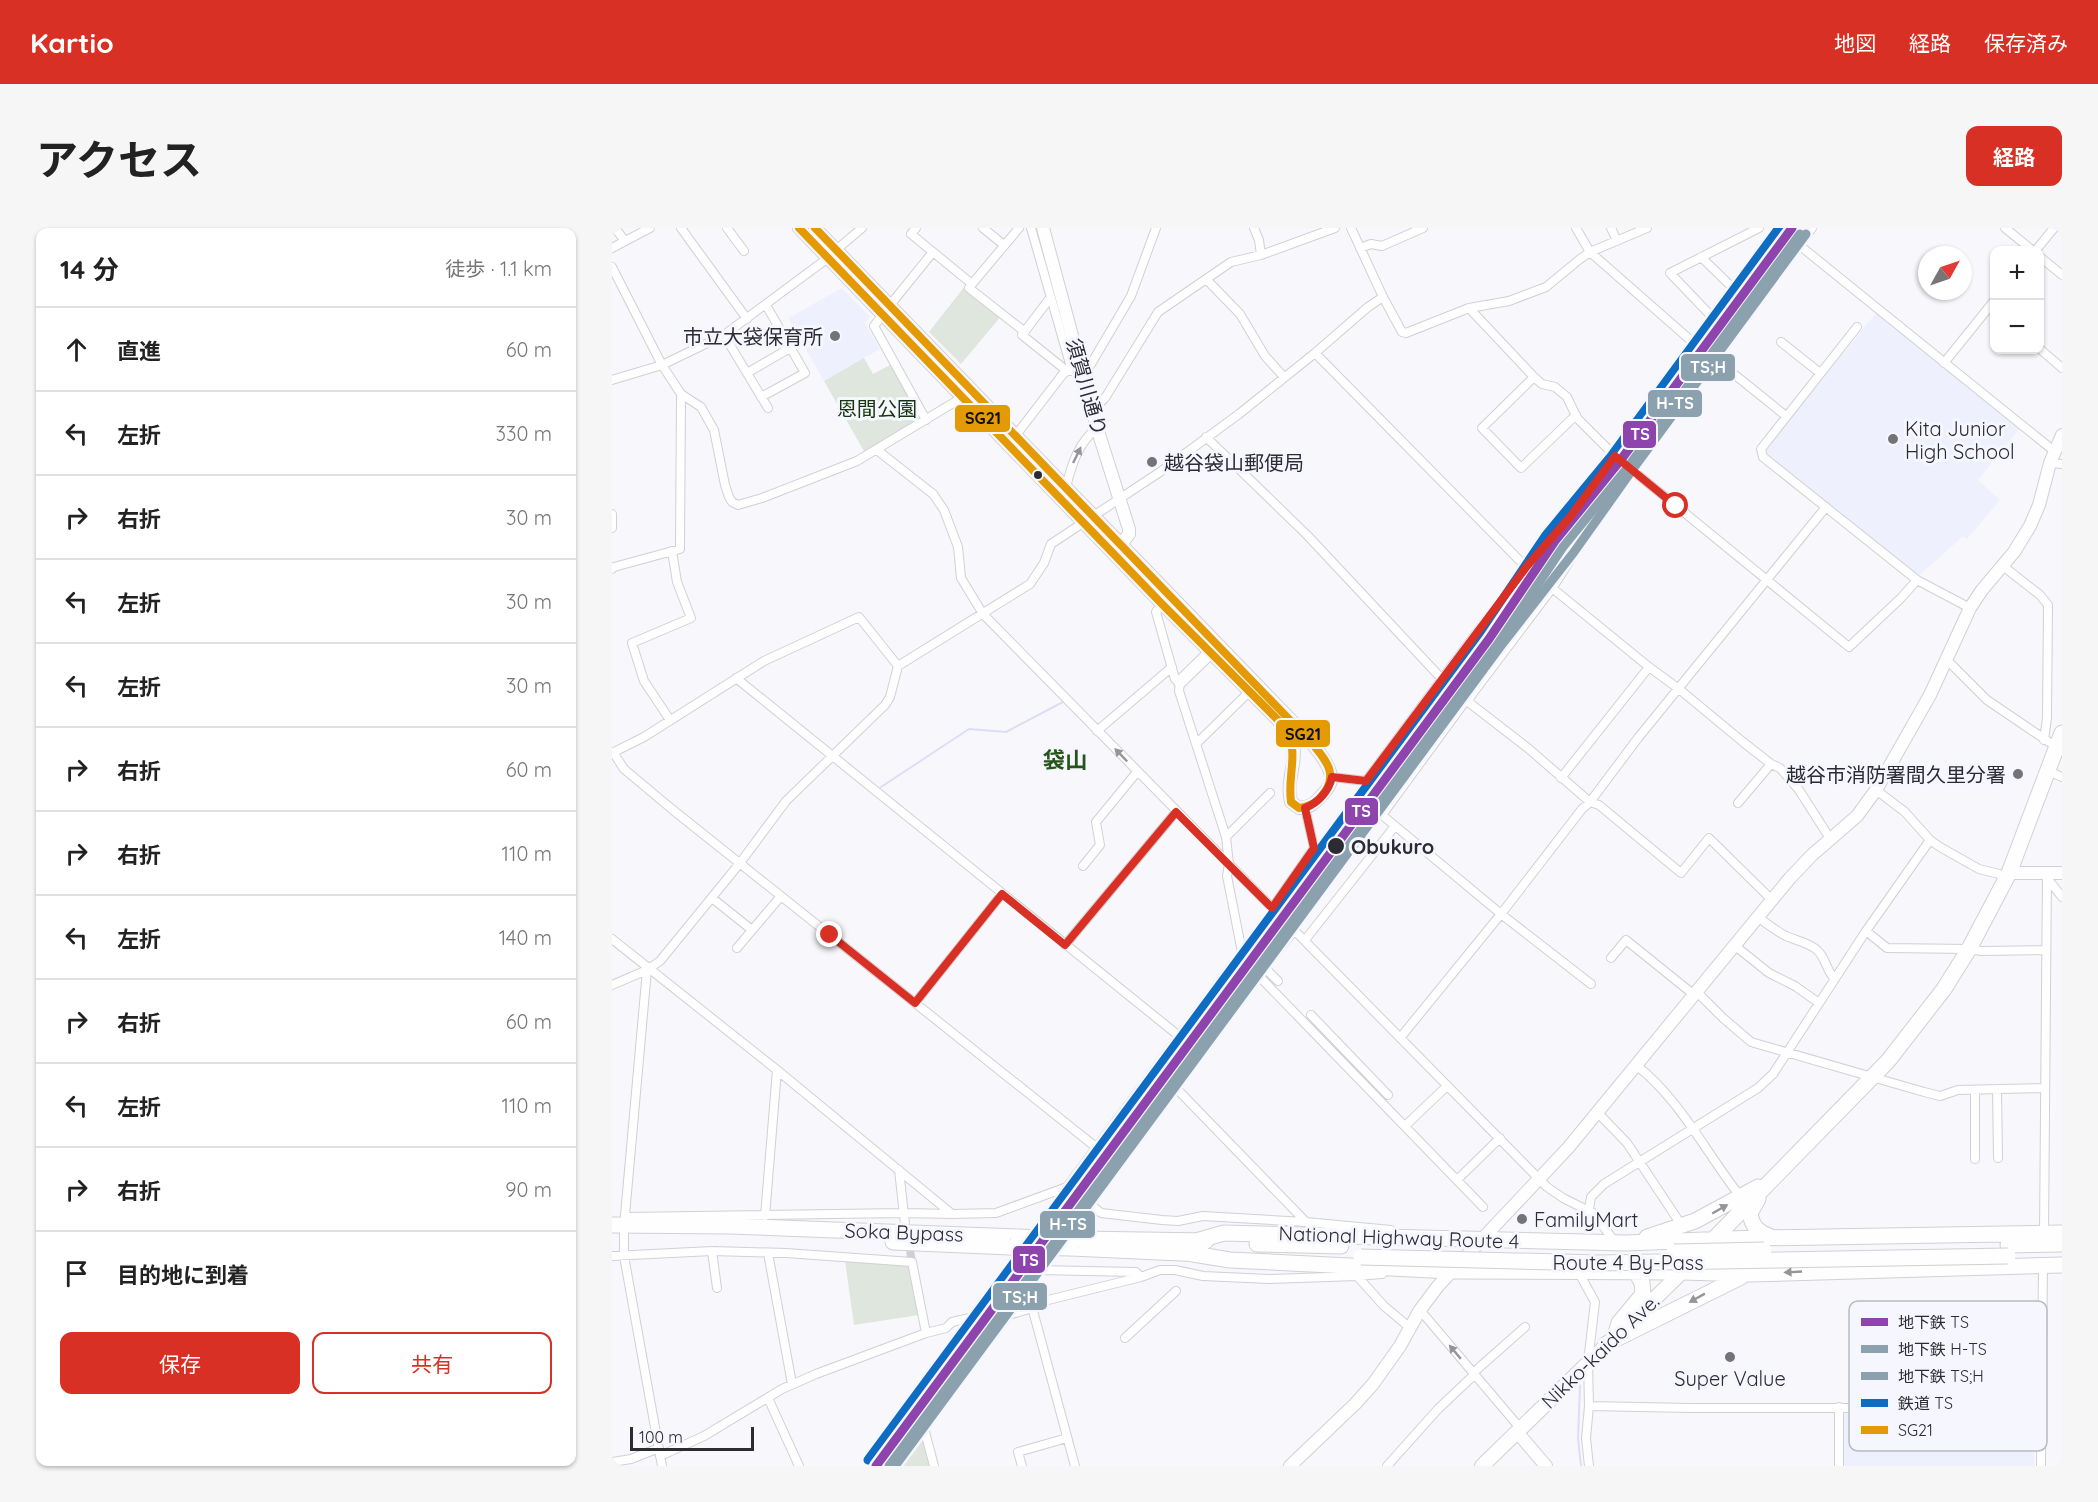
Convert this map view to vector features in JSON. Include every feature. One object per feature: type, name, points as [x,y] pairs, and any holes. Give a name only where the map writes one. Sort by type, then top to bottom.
[{"type":"highway","name":"Nikko-kaido Ave.","points":[[1682,1272],[1873,1077],[1912,1032],[1944,989],[1969,949],[2008,874],[2055,774],[2054,740]]},
{"type":"highway","points":[[1621,1243],[1682,1226],[1767,1184]]},
{"type":"highway","points":[[1767,1184],[1750,1213],[1759,1233],[1773,1238]]},
{"type":"highway","name":"Soka Bypass","points":[[620,1228],[835,1239],[1194,1247]]},
{"type":"highway","name":"National Highway Route 4","points":[[1194,1247],[1224,1233],[1621,1243],[2062,1233]]},
{"type":"highway","name":"Route 4 By-Pass","points":[[1194,1247],[1361,1252],[1517,1262],[1609,1263],[2008,1250],[2062,1244]]},
{"type":"highway","name":"National Highway Route 4","points":[[1194,1247],[1230,1260],[1451,1271],[1750,1274],[2062,1265]]},
{"type":"highway","name":"Route 4 By-Pass","points":[[2008,1250],[2062,1254]]},
{"type":"highway","points":[[1610,1340],[1619,1323],[1643,1294],[1642,1283],[1636,1272]]},
{"type":"highway","points":[[1610,1340],[1716,1288],[1750,1274]]},
{"type":"main road","name":"Nikko-kaido Ave.","points":[[1482,1466],[1682,1272]]},
{"type":"street","points":[[615,228],[625,241]]},
{"type":"street","points":[[612,248],[650,228]]},
{"type":"street","points":[[681,228],[747,319]]},
{"type":"street","points":[[727,228],[744,251]]},
{"type":"street","points":[[799,228],[832,254],[1122,543],[1215,649],[1249,692],[1289,724],[1312,744],[1328,766],[1332,777],[1326,791],[1316,802],[1305,808],[1294,806],[1290,799],[1295,754],[1289,724],[1215,649],[1162,604],[963,397],[886,310]]},
{"type":"street","points":[[815,228],[832,254]]},
{"type":"street","points":[[612,380],[662,365],[724,335],[832,254],[862,228]]},
{"type":"street","points":[[915,228],[911,234],[972,284]]},
{"type":"street","points":[[983,228],[1005,245]]},
{"type":"street","points":[[1020,228],[969,288],[1025,332]]},
{"type":"street","points":[[1031,228],[1050,298],[1076,372]]},
{"type":"street","name":"須賀川通り","points":[[1043,228],[1076,372],[1093,410],[1129,529],[1129,534],[1122,543]]},
{"type":"street","points":[[1016,435],[1063,374],[1076,372],[1131,296],[1156,228]]},
{"type":"street","points":[[1254,228],[1259,240],[1261,255]]},
{"type":"street","points":[[1093,410],[1105,398],[1158,312],[1231,262],[1261,255],[1335,228]]},
{"type":"street","points":[[1351,228],[1383,297],[1402,332],[1406,333],[1469,308],[1509,301],[1546,287],[1590,252],[1647,228]]},
{"type":"street","points":[[1360,248],[1371,244],[1382,246],[1424,228]]},
{"type":"street","points":[[1576,228],[1590,252],[1696,345]]},
{"type":"street","points":[[1611,228],[1617,241]]},
{"type":"street","points":[[1715,320],[1670,273],[1759,228]]},
{"type":"street","points":[[1799,245],[1812,228]]},
{"type":"street","points":[[2005,228],[2029,246]]},
{"type":"street","points":[[2038,246],[2054,228]]},
{"type":"street","points":[[1332,777],[1366,781],[1527,566],[1570,517],[1780,229],[1944,363],[2056,460]]},
{"type":"street","points":[[926,420],[874,326],[933,252]]},
{"type":"street","points":[[1701,257],[1736,291]]},
{"type":"street","points":[[2044,260],[2062,275]]},
{"type":"street","points":[[612,267],[662,365],[681,394],[701,407],[714,430],[725,486],[732,502],[738,505],[827,474],[877,450],[963,397]]},
{"type":"street","points":[[1207,280],[1240,314],[1265,356],[1284,377]]},
{"type":"street","points":[[612,986],[660,961],[740,863],[786,801],[885,705],[890,697],[898,666],[1030,584],[1044,563],[1051,544],[1121,499],[1206,437],[1383,297]]},
{"type":"street","points":[[1050,298],[1022,335],[1076,372]]},
{"type":"street","points":[[761,397],[805,372],[766,305]]},
{"type":"street","points":[[1469,308],[1533,377],[1542,384],[1555,387],[1567,397],[1576,416],[1615,456],[1849,647],[1917,580]]},
{"type":"street","points":[[1944,363],[1990,310]]},
{"type":"street","points":[[1857,327],[1761,449],[1763,457],[1917,580],[1970,608]]},
{"type":"street","points":[[724,335],[768,408]]},
{"type":"street","points":[[1781,342],[1820,373]]},
{"type":"street","points":[[747,373],[790,348]]},
{"type":"street","points":[[2044,352],[2062,368]]},
{"type":"street","points":[[1315,353],[1524,565],[1771,764],[1780,768],[1800,790],[1831,840]]},
{"type":"street","points":[[1588,982],[1501,914],[1382,815],[1552,587],[1594,521],[1714,358],[1786,416]]},
{"type":"street","points":[[1533,377],[1482,428],[1521,468],[1576,416]]},
{"type":"street","points":[[613,567],[680,549],[681,394]]},
{"type":"street","points":[[1066,487],[1074,458],[1086,436],[1097,428]]},
{"type":"street","points":[[1290,1466],[1373,1384],[1400,1346],[1420,1310],[1451,1271],[1598,1113],[1772,900],[1812,855],[1857,816],[1876,790],[1947,660],[1970,608],[2023,538],[2035,515],[2056,460],[2062,435]]},
{"type":"street","points":[[1206,437],[1307,535],[1442,679]]},
{"type":"street","points":[[877,450],[933,494],[944,510],[958,547],[961,578],[983,614],[1539,1179],[1552,1191],[1588,1209],[1621,1243]]},
{"type":"street","points":[[1400,1038],[1501,914],[1582,809],[1590,802],[1638,738],[1826,507]]},
{"type":"street","points":[[612,514],[612,528]]},
{"type":"street","points":[[670,720],[644,681],[632,643],[691,618],[678,582],[672,551]]},
{"type":"street","points":[[2003,566],[2040,595],[2048,605],[2047,718],[2054,740]]},
{"type":"street","points":[[1162,604],[1156,612],[1175,679],[1180,682]]},
{"type":"street","points":[[898,666],[859,617],[764,661],[644,737],[613,753],[624,769],[1097,1148]]},
{"type":"street","points":[[620,1228],[765,1216],[996,1213],[1067,1188],[1242,952],[1227,876],[1229,864],[1226,837],[1179,691],[1180,682],[1215,649]]},
{"type":"street","points":[[1947,660],[1987,700],[2054,740]]},
{"type":"street","points":[[1097,731],[1172,667]]},
{"type":"street","points":[[1561,778],[1649,667]]},
{"type":"street","points":[[736,678],[1179,1036]]},
{"type":"street","points":[[1196,744],[1249,692]]},
{"type":"street","points":[[1467,701],[1529,749],[1590,802],[1599,805],[1680,873],[1709,838],[1772,900]]},
{"type":"street","points":[[1295,754],[1312,744]]},
{"type":"street","points":[[1738,803],[1771,764]]},
{"type":"street","points":[[1083,866],[1100,845],[1096,822],[1137,772]]},
{"type":"street","points":[[1876,790],[1905,812],[1930,840],[1974,867],[2008,874],[2062,873]]},
{"type":"street","points":[[1226,837],[1270,793]]},
{"type":"street","points":[[1272,908],[1314,848],[1305,808]]},
{"type":"street","points":[[1065,945],[1176,812]]},
{"type":"street","points":[[1305,940],[1395,826]]},
{"type":"street","points":[[1588,1209],[1597,1189],[1758,1088],[1773,1074],[1834,978],[1930,840]]},
{"type":"street","points":[[2047,875],[2062,897]]},
{"type":"street","points":[[2044,1233],[2047,875]]},
{"type":"street","points":[[915,1003],[1002,894]]},
{"type":"street","points":[[737,948],[781,896]]},
{"type":"street","points":[[712,898],[752,930]]},
{"type":"street","points":[[1758,917],[1774,930],[1818,950],[1824,956],[1829,973],[1834,978]]},
{"type":"street","points":[[1075,1466],[1026,1285],[1257,974],[1295,930]]},
{"type":"street","points":[[1866,931],[1887,948],[1982,951],[2046,950]]},
{"type":"street","points":[[612,939],[777,1070],[952,1214]]},
{"type":"street","points":[[1611,958],[1626,940],[1695,993],[1745,1038],[1873,1077],[1940,1096],[1958,1090],[2044,1088]]},
{"type":"street","points":[[1734,945],[1769,973],[1795,986],[1819,1003]]},
{"type":"street","points":[[1266,965],[1268,971],[1278,981]]},
{"type":"street","points":[[648,969],[620,1228],[662,1466]]},
{"type":"street","points":[[1257,974],[1483,1207]]},
{"type":"street","points":[[1311,1015],[1388,1095]]},
{"type":"street","points":[[1335,1055],[1343,1049]]},
{"type":"street","points":[[1635,1065],[1646,1073],[1670,1099],[1740,1196]]},
{"type":"street","points":[[765,1216],[777,1070]]},
{"type":"street","points":[[1174,1086],[1306,1222]]},
{"type":"street","points":[[1404,1126],[1447,1086]]},
{"type":"street","points":[[1997,1089],[1998,1158]]},
{"type":"street","points":[[1975,1090],[1975,1159]]},
{"type":"street","points":[[1598,1113],[1627,1143],[1682,1226]]},
{"type":"street","points":[[1457,1180],[1500,1138]]},
{"type":"street","points":[[898,1170],[905,1224]]},
{"type":"street","points":[[1088,1202],[1101,1214],[1178,1221],[1203,1216],[1306,1222],[1396,1231],[1405,1238]]},
{"type":"street","points":[[1945,1268],[1946,1236]]},
{"type":"street","points":[[1836,1237],[1837,1270]]},
{"type":"street","points":[[712,1251],[717,1288]]},
{"type":"street","points":[[612,1256],[712,1251],[786,1252],[912,1262],[926,1333]]},
{"type":"street","points":[[768,1253],[792,1384]]},
{"type":"street","points":[[2043,1266],[2043,1301]]},
{"type":"street","points":[[896,1466],[1008,1315],[1026,1310],[1036,1303],[1141,1277],[1160,1270],[1203,1276],[1269,1279],[1407,1273],[1410,1269]]},
{"type":"street","points":[[1038,1270],[1136,1272],[1141,1277]]},
{"type":"street","points":[[1579,1273],[1596,1302],[1588,1362],[1589,1466]]},
{"type":"street","points":[[1357,1276],[1384,1306],[1409,1327]]},
{"type":"street","points":[[1125,1338],[1176,1291]]},
{"type":"street","points":[[1420,1310],[1546,1466]]},
{"type":"street","points":[[612,1462],[631,1460],[704,1436],[792,1384],[926,1333],[946,1328],[952,1322],[974,1317]]},
{"type":"street","points":[[1387,1466],[1438,1409],[1525,1327]]},
{"type":"street","points":[[768,1398],[799,1466]]},
{"type":"street","points":[[1589,1406],[1849,1407]]},
{"type":"street","points":[[1839,1407],[1839,1466]]},
{"type":"street","points":[[924,1428],[934,1466]]},
{"type":"street","points":[[1022,1466],[1018,1452],[1067,1438]]},
{"type":"street","points":[[2041,1451],[2041,1466]]},
{"type":"shaded area","name":"市立大袋保育所","points":[[842,288],[870,317],[865,323],[880,349],[824,381],[788,318]]},
{"type":"shaded area","name":"Kita Junior High School","points":[[1876,313],[2020,428],[1978,480],[2000,500],[1967,539],[1963,536],[1919,576],[1767,455],[1765,449]]},
{"type":"shaded area","points":[[1849,1413],[1849,1451],[2034,1451],[2034,1466],[1843,1466],[1843,1416]]},
{"type":"green space","points":[[965,286],[1002,315],[961,364],[929,332]]},
{"type":"green space","name":"恩間公園","points":[[864,358],[873,374],[890,365],[920,415],[919,423],[865,453],[824,381]]},
{"type":"green space","points":[[845,1261],[909,1266],[919,1315],[854,1325]]},
{"type":"green space","points":[[921,1436],[929,1466],[899,1466]]},
{"type":"waterway","points":[[881,787],[969,729],[1006,732],[1063,702]]},
{"type":"waterway","points":[[1580,1385],[1578,1438],[1581,1466]]},
{"type":"tunnel","points":[[908,1239],[912,1262]]},
{"type":"metro line","name":"TS","points":[[876,1466],[1489,639],[1555,541],[1620,461],[1792,228]]},
{"type":"metro line","name":"H-TS","points":[[889,1466],[1497,645],[1563,547],[1628,467],[1800,234]]},
{"type":"metro line","name":"TS;H","points":[[895,1466],[1500,647],[1574,552],[1806,234]]},
{"type":"rail line","name":"TS","points":[[868,1460],[1480,633],[1546,535],[1612,455],[1779,228]]},
{"type":"transit line","name":"SG21","points":[[799,228],[1162,604],[1285,727],[1292,746],[1291,802],[1299,808],[1318,800],[1330,782],[1329,768],[1309,740],[815,228]]},
{"type":"place","name":"市立大袋保育所","points":[[835,336]]},
{"type":"place","name":"Kita Junior High School","points":[[1893,439]]},
{"type":"place","name":"越谷袋山郵便局","points":[[1152,462]]},
{"type":"place","name":"越谷市消防署間久里分署","points":[[2018,774]]},
{"type":"place","name":"Obukuro","points":[[1336,846]]},
{"type":"place","name":"FamilyMart","points":[[1522,1219]]},
{"type":"place","name":"Super Value","points":[[1730,1357]]},
{"type":"district","name":"袋山","points":[[1065,760]]},
{"type":"route","points":[[830,935],[915,1003],[1002,894],[1065,945],[1176,812],[1272,908],[1314,848],[1305,808],[1316,802],[1326,791],[1332,777],[1366,781],[1527,566],[1570,517],[1615,456],[1676,506]]}]
